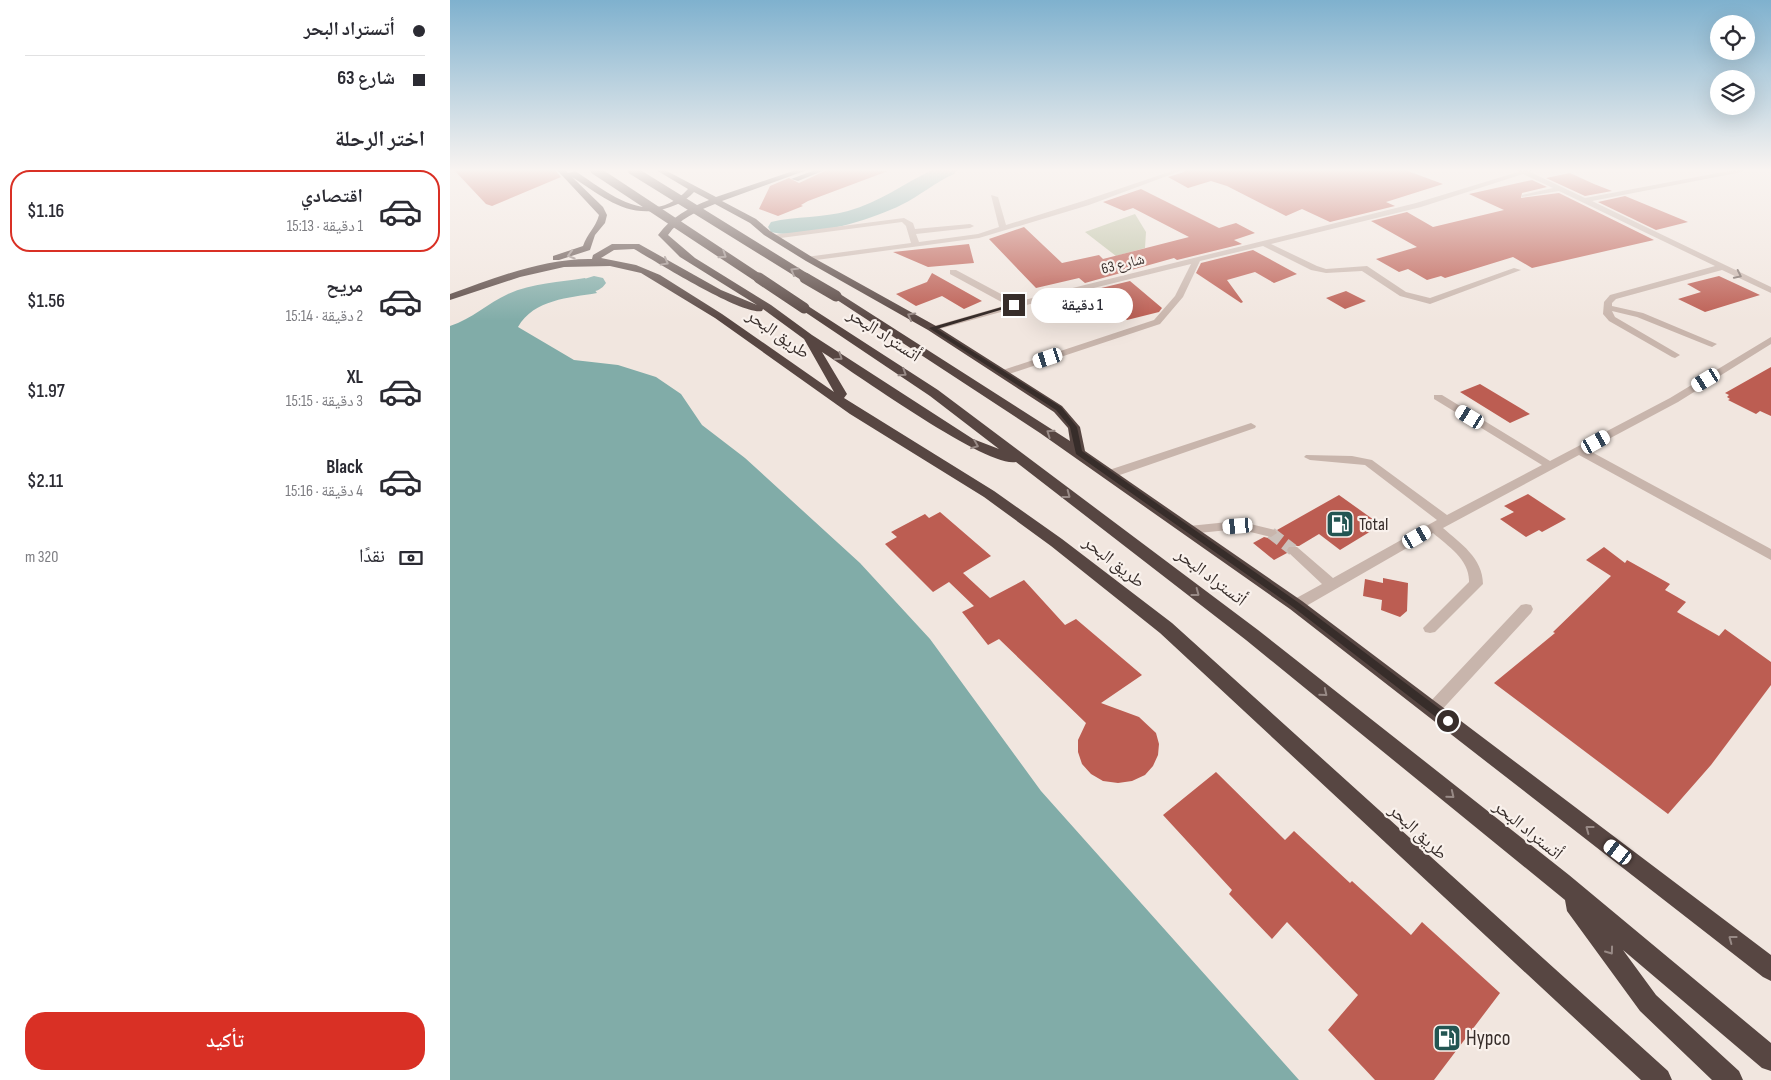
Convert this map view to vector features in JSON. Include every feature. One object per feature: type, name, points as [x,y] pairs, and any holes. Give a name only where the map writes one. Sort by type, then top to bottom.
[{"type":"highway","points":[[450,295],[464,284],[482,276],[572,255],[587,248],[591,235],[602,220]]},
{"type":"highway","name":"أتستراد البحر","points":[[671,220],[934,393],[1252,635],[1560,883],[1771,1059]]},
{"type":"highway","points":[[676,220],[666,227],[664,234],[668,243],[785,318],[808,336],[968,442],[1028,465]]},
{"type":"highway","points":[[693,220],[678,229],[674,238],[699,264]]},
{"type":"highway","name":"أتستراد البحر","points":[[711,220],[836,296],[1078,452],[1296,605],[1771,968]]},
{"type":"highway","points":[[738,220],[770,235]]},
{"type":"highway","points":[[750,220],[809,259],[932,328],[1058,409],[1074,427],[1078,452]]},
{"type":"highway","points":[[598,263],[596,257],[604,250],[621,246],[636,246],[717,292],[785,318]]},
{"type":"highway","name":"طريق البحر","points":[[450,295],[502,279],[542,270],[598,263],[634,267],[647,272],[697,302],[836,399],[988,494],[1081,560],[1166,628],[1659,1080]]},
{"type":"highway","points":[[808,336],[842,394],[836,399]]},
{"type":"highway","points":[[1560,883],[1648,1003],[1730,1080]]},
{"type":"street","points":[[770,235],[897,220]]},
{"type":"street","points":[[902,220],[908,222],[916,245]]},
{"type":"street","points":[[1001,220],[1003,229]]},
{"type":"street","points":[[809,259],[974,237],[1029,220]]},
{"type":"street","name":"شارع 63","points":[[932,328],[1014,305],[1196,262],[1357,220]]},
{"type":"street","points":[[1624,220],[1771,290]]},
{"type":"street","points":[[1641,220],[1771,281]]},
{"type":"street","points":[[912,232],[970,226]]},
{"type":"street","points":[[1265,244],[1314,268],[1326,271],[1364,268],[1403,294],[1430,301],[1517,270]]},
{"type":"street","points":[[1003,373],[1157,322],[1179,296],[1196,262]]},
{"type":"street","points":[[1675,355],[1612,319],[1607,314],[1607,307],[1613,297],[1722,267]]},
{"type":"street","points":[[953,272],[1014,305]]},
{"type":"street","points":[[1607,307],[1640,315],[1712,344]]},
{"type":"street","points":[[1296,605],[1434,527],[1674,400],[1771,340]]},
{"type":"street","points":[[1438,397],[1551,466]]},
{"type":"street","points":[[1110,474],[1251,426]]},
{"type":"street","points":[[1580,451],[1771,555]]},
{"type":"street","points":[[1310,457],[1352,459],[1368,462],[1447,521]]},
{"type":"street","points":[[1189,530],[1238,526],[1271,533]]},
{"type":"street","points":[[1430,628],[1476,584],[1478,578],[1473,564],[1434,527]]},
{"type":"street","points":[[1292,550],[1332,585]]},
{"type":"street","points":[[1433,709],[1526,609]]},
{"type":"green space","points":[[1117,220],[1139,220],[1146,232],[1145,248],[1116,256],[1085,232]]},
{"type":"water","points":[[585,278],[597,293],[553,301],[543,305],[525,318],[518,327],[574,360],[618,365],[656,377],[681,394],[702,425],[745,458],[860,563],[930,639],[1041,791],[1299,1080],[450,1080],[450,326],[517,290],[546,283]]},
{"type":"building","points":[[1157,220],[1204,220],[1219,228],[1236,223],[1255,233],[1234,240],[1242,244],[1177,260],[1174,258],[1085,283],[1079,278],[1036,288],[989,239],[1024,227],[1062,263],[1099,255],[1103,259],[1189,237]]},
{"type":"building","points":[[1422,220],[1433,227],[1461,220],[1614,220],[1654,240],[1532,268],[1513,257],[1445,278],[1441,276],[1427,280],[1408,269],[1399,272],[1376,259],[1417,247],[1371,221]]},
{"type":"building","points":[[1636,220],[1688,222],[1656,230]]},
{"type":"building","points":[[969,244],[974,263],[928,267],[893,252]]},
{"type":"building","points":[[1253,250],[1297,274],[1274,283],[1255,272],[1227,280],[1243,302],[1241,303],[1196,273],[1201,263]]},
{"type":"building","points":[[932,273],[982,301],[964,309],[942,296],[916,306],[896,294],[927,282]]},
{"type":"building","points":[[1719,276],[1760,295],[1705,312],[1678,299],[1701,292],[1687,284]]},
{"type":"building","points":[[1130,281],[1162,308],[1159,312],[1127,320],[1093,290]]},
{"type":"building","points":[[1346,291],[1366,301],[1345,309],[1326,298]]},
{"type":"building","points":[[1771,367],[1771,416],[1760,411],[1756,414],[1728,400],[1730,399],[1727,397],[1729,395],[1725,393]]},
{"type":"building","points":[[1480,384],[1530,414],[1510,423],[1460,392]]},
{"type":"building","points":[[1528,494],[1566,519],[1542,532],[1539,530],[1526,537],[1500,519],[1514,512],[1504,506]]},
{"type":"building","points":[[1339,495],[1381,525],[1340,550],[1319,534],[1299,546],[1287,546],[1287,553],[1274,560],[1253,543],[1264,537],[1272,539],[1279,533],[1277,530]]},
{"type":"building","points":[[940,512],[991,556],[963,573],[990,598],[1024,580],[1065,625],[1076,619],[1142,675],[1101,703],[1139,717],[1156,733],[1159,744],[1158,755],[1153,766],[1145,775],[1132,781],[1118,783],[1103,781],[1091,774],[1082,764],[1078,752],[1078,740],[1086,723],[999,639],[988,645],[962,612],[974,606],[949,582],[933,592],[885,544],[897,537],[891,532],[925,514],[929,518]]},
{"type":"building","points":[[1604,547],[1625,563],[1627,560],[1670,584],[1665,590],[1686,602],[1677,612],[1719,636],[1725,629],[1771,662],[1771,685],[1711,765],[1668,814],[1494,683],[1555,633],[1553,632],[1611,576],[1586,560]]},
{"type":"building","points":[[1383,578],[1408,583],[1407,611],[1400,617],[1381,610],[1382,600],[1363,596],[1365,579],[1383,583]]},
{"type":"building","points":[[1216,772],[1285,840],[1294,831],[1350,883],[1352,881],[1411,935],[1422,922],[1500,993],[1434,1080],[1375,1080],[1328,1030],[1358,995],[1287,922],[1272,939],[1229,894],[1232,890],[1163,815]]},
{"type":"waterway","points":[[779,227],[831,220]]},
{"type":"waterway","points":[[590,285],[594,283]]},
{"type":"tunnel","points":[[1271,533],[1293,550]]},
{"type":"place","name":"Total","points":[[1340,524]]},
{"type":"place","name":"Hypco","points":[[1447,1038]]},
{"type":"route","points":[[1014,305],[932,328],[1058,409],[1074,427],[1078,452],[1296,605],[1448,721]]}]
